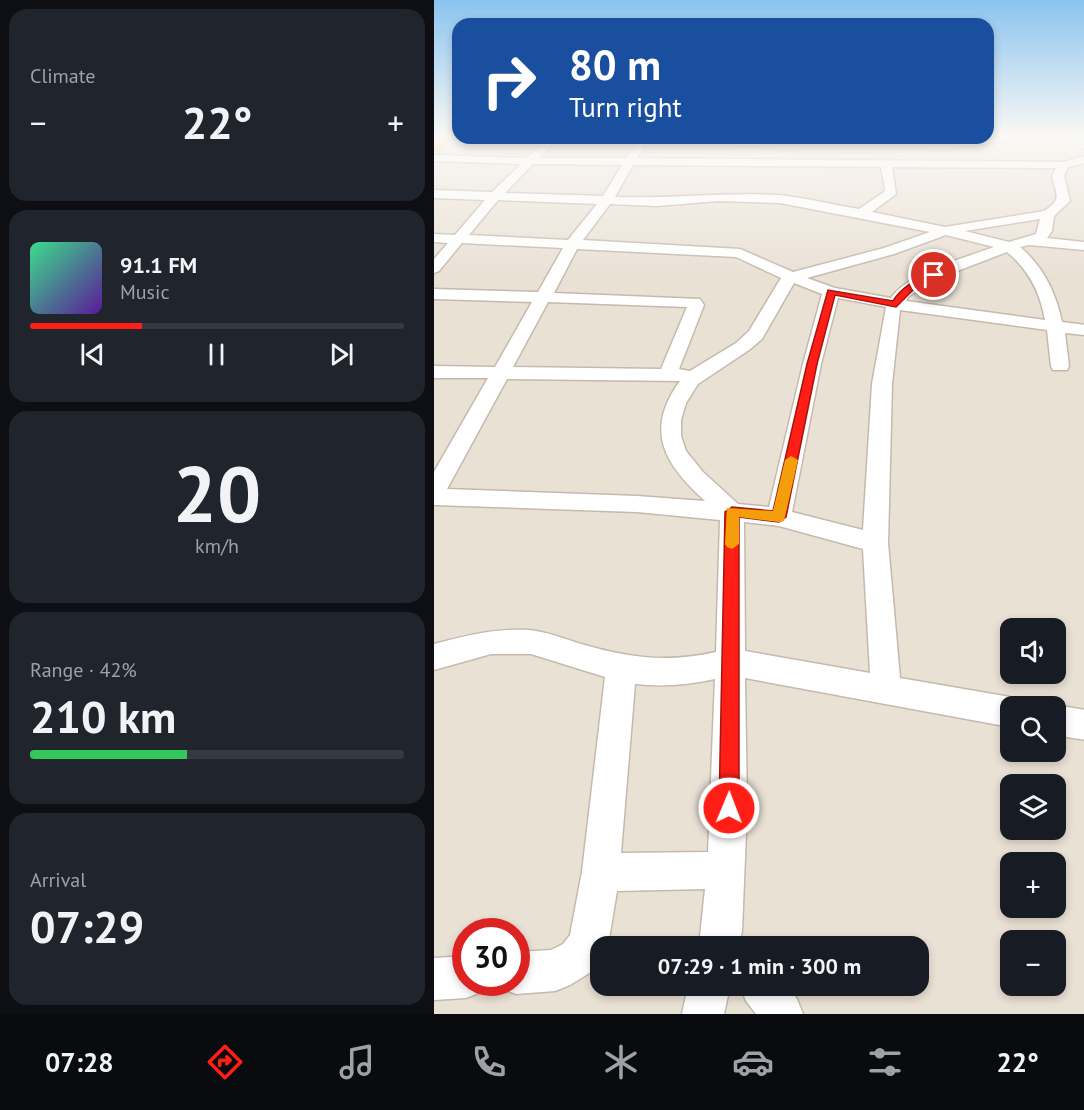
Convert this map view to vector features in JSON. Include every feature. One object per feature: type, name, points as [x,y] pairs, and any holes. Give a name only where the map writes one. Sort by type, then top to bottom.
[{"type":"street","points":[[434,268],[509,182]]},
{"type":"street","points":[[434,492],[574,242],[607,200],[617,182]]},
{"type":"street","points":[[862,213],[890,194],[890,182]]},
{"type":"street","points":[[725,936],[732,512],[698,482],[676,453],[669,432],[673,410],[684,388],[697,375],[749,341],[765,323],[782,287],[791,278],[882,253],[948,230],[1048,214],[1061,207],[1070,196],[1062,182]]},
{"type":"street","points":[[434,194],[676,202],[720,193],[780,199],[862,213],[948,230],[1009,246],[1020,253],[1039,276],[1053,309],[1060,366]]},
{"type":"street","points":[[886,690],[875,543],[882,384],[893,310],[902,293],[934,275],[1009,246],[1041,237],[1045,231],[1048,214]]},
{"type":"street","points":[[434,238],[574,242],[733,252],[750,257],[791,278],[831,292],[896,304],[1085,330]]},
{"type":"street","points":[[1030,241],[1085,246]]},
{"type":"street","points":[[779,517],[812,364],[831,292]]},
{"type":"street","points":[[434,294],[694,302],[696,305],[668,374]]},
{"type":"street","points":[[434,372],[697,375]]},
{"type":"street","points":[[434,497],[637,504],[732,512],[779,517],[875,543]]},
{"type":"street","points":[[434,657],[491,642],[531,642],[621,669],[653,673],[691,671],[731,662],[1000,710]]},
{"type":"street","points":[[530,972],[556,970],[577,958],[588,945],[601,872],[621,669]]},
{"type":"street","points":[[1066,722],[1085,725]]},
{"type":"street","points":[[601,872],[725,870]]},
{"type":"street","points":[[434,979],[452,978]]},
{"type":"street","points":[[703,1014],[707,996]]},
{"type":"street","points":[[768,996],[782,1014]]},
{"type":"shaded area","points":[[434,182],[1084,182],[1084,1014],[434,1014]]},
{"type":"slow traffic","points":[[732,544],[732,512],[779,517],[791,460]]},
{"type":"route","points":[[729,808],[732,512],[779,517],[812,364],[831,292],[896,304],[902,293],[934,275]]}]
